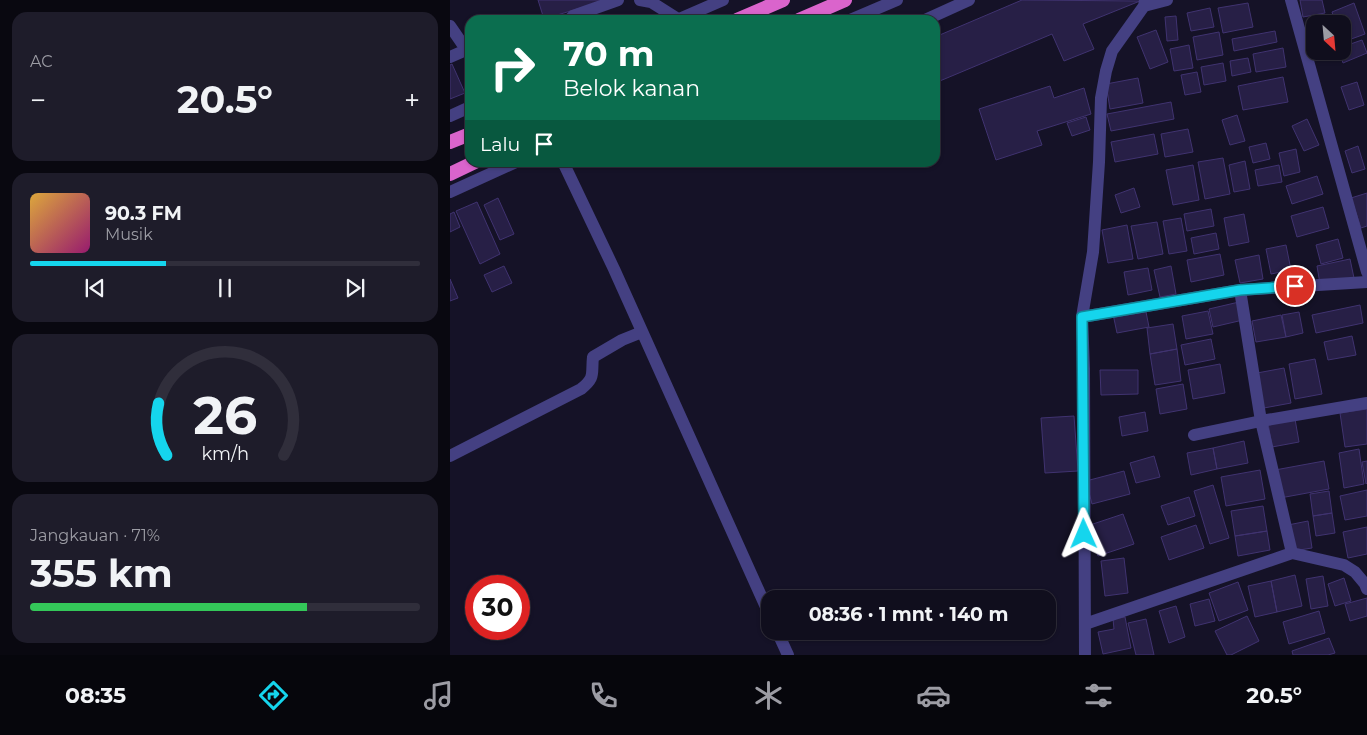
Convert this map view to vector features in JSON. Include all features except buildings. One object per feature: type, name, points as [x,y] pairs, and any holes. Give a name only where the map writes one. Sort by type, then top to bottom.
[{"type":"highway","points":[[748,15],[783,0]]},
{"type":"highway","points":[[811,15],[846,0]]},
{"type":"highway","points":[[450,142],[465,136]]},
{"type":"highway","points":[[450,174],[465,167]]},
{"type":"street","points":[[576,15],[618,0]]},
{"type":"street","points":[[640,0],[651,2],[670,15]]},
{"type":"street","points":[[688,15],[723,0]]},
{"type":"street","points":[[862,15],[897,0]]},
{"type":"street","points":[[935,15],[969,0]]},
{"type":"street","points":[[1085,655],[1082,317],[1093,252],[1101,98],[1112,51],[1144,3],[1167,0]]},
{"type":"street","points":[[1291,0],[1367,272]]},
{"type":"street","points":[[450,26],[465,48]]},
{"type":"street","points":[[450,57],[465,53]]},
{"type":"street","points":[[450,116],[465,109]]},
{"type":"street","points":[[450,192],[505,167]]},
{"type":"street","points":[[565,167],[614,269],[761,596]]},
{"type":"street","points":[[1082,317],[1240,290],[1367,282]]},
{"type":"street","points":[[1240,290],[1261,421],[1292,553]]},
{"type":"street","points":[[450,456],[582,389],[593,377],[593,357],[622,340],[642,332]]},
{"type":"street","points":[[1194,435],[1261,421],[1367,403]]},
{"type":"street","points":[[1085,624],[1292,553],[1344,565],[1355,572],[1367,589]]},
{"type":"street","points":[[781,640],[788,655]]},
{"type":"route","points":[[1084,534],[1084,369],[1082,317],[1240,290],[1295,286]]}]
